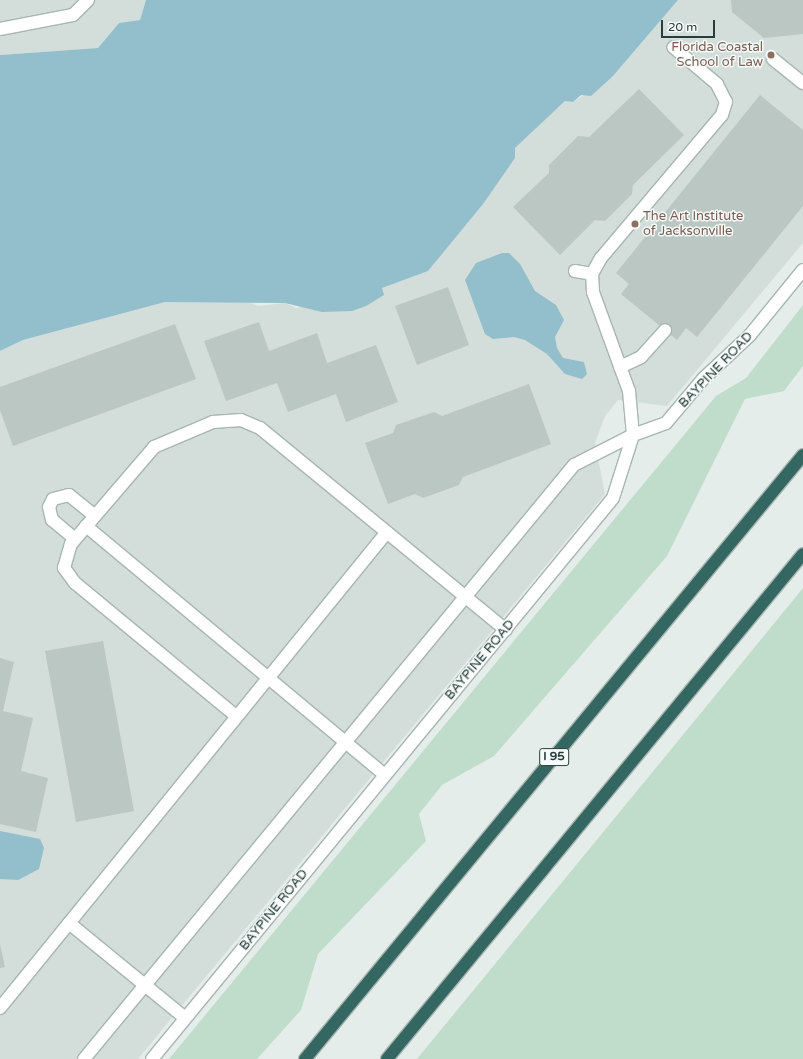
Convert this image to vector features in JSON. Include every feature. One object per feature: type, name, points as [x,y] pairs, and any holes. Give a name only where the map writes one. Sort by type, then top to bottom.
[{"type":"highway","name":"I 95","points":[[305,1059],[803,455]]},
{"type":"highway","points":[[387,1059],[803,554]]},
{"type":"street","points":[[0,29],[73,15],[88,0]]},
{"type":"street","points":[[84,1059],[344,740],[574,465],[633,435],[629,391],[593,292],[592,274],[601,258],[725,109],[725,96],[717,84],[673,47]]},
{"type":"street","points":[[773,59],[803,83]]},
{"type":"street","name":"BAYPINE ROAD","points":[[152,1059],[614,498],[633,435],[666,423],[703,379],[750,335],[803,270]]},
{"type":"street","points":[[575,271],[592,274]]},
{"type":"street","points":[[620,367],[641,357],[665,330]]},
{"type":"street","points":[[236,716],[71,580],[65,573],[64,563],[75,539],[157,444],[217,421],[241,420],[266,432],[506,630]]},
{"type":"street","points":[[75,539],[52,520],[50,503],[57,496],[69,494],[95,516]]},
{"type":"street","points":[[86,526],[385,775]]},
{"type":"street","points":[[0,1008],[387,532]]},
{"type":"street","points":[[69,923],[185,1018]]},
{"type":"shaded area","points":[[0,0],[146,0],[140,20],[119,23],[98,48],[0,55]]},
{"type":"shaded area","points":[[678,0],[803,0],[803,243],[667,406],[618,400],[605,416],[595,443],[605,494],[138,1059],[0,1059],[0,351],[23,340],[165,302],[246,301],[258,306],[285,303],[296,308],[382,288],[428,271],[515,158],[515,148],[565,101],[573,102],[613,76]]},
{"type":"green space","points":[[803,305],[803,366],[784,391],[745,399],[667,556],[494,756],[442,785],[419,814],[426,841],[318,954],[301,1010],[257,1059],[169,1059],[716,396],[746,378]]},
{"type":"green space","points":[[803,588],[803,1059],[417,1059],[696,719]]},
{"type":"water","points":[[146,0],[678,0],[613,76],[591,96],[581,95],[573,102],[565,101],[515,148],[515,158],[483,204],[428,271],[382,288],[384,295],[366,306],[352,311],[322,312],[285,303],[165,302],[23,340],[0,351],[0,55],[98,48],[119,23],[140,20]]},
{"type":"water","points":[[502,253],[509,253],[520,264],[535,291],[556,305],[564,320],[555,337],[557,348],[563,358],[584,362],[587,374],[582,379],[565,374],[547,354],[525,340],[514,337],[493,339],[485,334],[465,280],[476,263]]},
{"type":"water","points":[[0,831],[40,839],[44,848],[39,869],[18,880],[0,879]]},
{"type":"building","points":[[731,0],[803,0],[803,34],[764,38],[732,12]]},
{"type":"building","points":[[639,89],[684,135],[633,185],[632,194],[605,221],[595,220],[560,255],[513,207],[549,173],[549,165],[578,136],[589,137]]},
{"type":"building","points":[[760,95],[803,130],[803,206],[697,337],[686,328],[677,340],[621,294],[629,284],[616,273]]},
{"type":"building","points":[[448,287],[469,345],[417,365],[395,306]]},
{"type":"building","points":[[259,322],[269,351],[317,333],[327,363],[376,345],[398,402],[346,422],[336,394],[288,412],[277,383],[226,401],[204,341]]},
{"type":"building","points":[[175,324],[196,379],[13,446],[0,410],[0,387]]},
{"type":"building","points":[[529,384],[551,444],[463,477],[459,485],[423,498],[415,494],[388,504],[365,443],[393,433],[396,425],[434,412],[442,416]]},
{"type":"building","points":[[103,641],[134,811],[76,822],[45,651]]},
{"type":"building","points":[[0,658],[14,662],[3,711],[33,718],[21,771],[48,778],[36,832],[0,824]]},
{"type":"building","points":[[0,944],[5,967],[0,968]]},
{"type":"place","name":"Florida Coastal School of Law","points":[[771,55]]},
{"type":"place","name":"The Art Institute of Jacksonville","points":[[635,224]]}]
